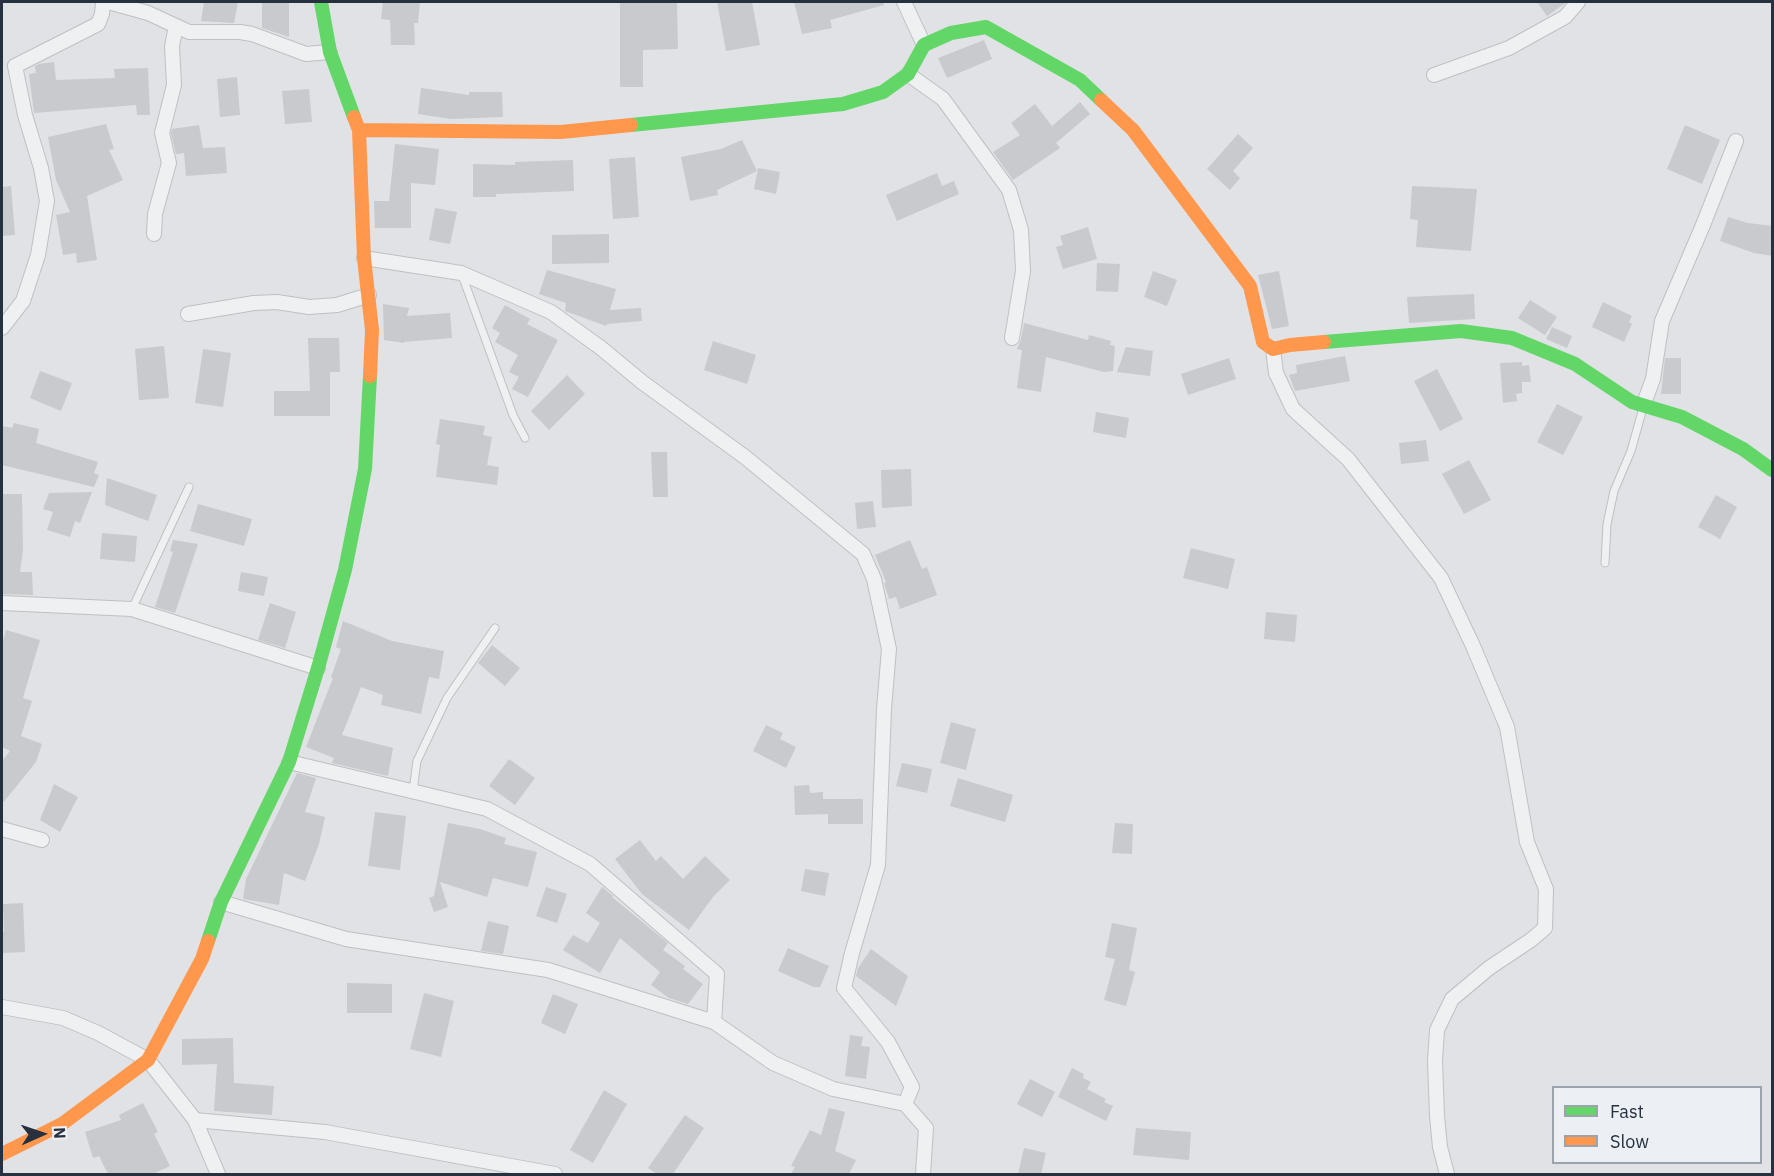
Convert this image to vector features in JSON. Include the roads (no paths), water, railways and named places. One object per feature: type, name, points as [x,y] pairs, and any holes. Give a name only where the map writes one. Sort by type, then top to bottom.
[{"type":"street","points":[[2,328],[23,301],[38,255],[47,201],[15,66],[98,24],[103,2]]},
{"type":"street","points":[[108,2],[148,13],[197,33],[226,31],[252,34],[306,54],[330,52]]},
{"type":"street","points":[[2,1154],[62,1125],[148,1060],[201,959],[221,902],[289,762],[318,668],[345,570],[365,469],[372,330],[364,258],[359,130],[330,52],[321,2]]},
{"type":"street","points":[[904,2],[924,45]]},
{"type":"street","points":[[1434,75],[1509,48],[1565,17],[1578,2]]},
{"type":"street","points":[[154,234],[155,214],[168,163],[162,133],[174,85],[172,46],[176,26]]},
{"type":"street","points":[[359,130],[561,132],[843,104],[883,92],[908,74],[924,45],[951,33],[986,27],[1080,81],[1133,130],[1250,286],[1263,342],[1273,348],[1461,331],[1512,338],[1575,364],[1632,402],[1682,417],[1743,449],[1773,470]]},
{"type":"street","points":[[908,74],[943,99],[1009,190],[1021,230],[1023,271],[1012,338]]},
{"type":"street","points":[[1643,406],[1653,379],[1662,321],[1736,141]]},
{"type":"street","points":[[364,258],[462,273],[551,312],[745,457],[863,554],[874,579],[889,649],[884,709],[878,865],[844,988],[888,1042],[912,1087],[905,1104]]},
{"type":"street","points":[[188,314],[254,303],[277,302],[309,307],[328,306],[369,295]]},
{"type":"street","points":[[1273,348],[1276,373],[1293,409],[1348,459],[1441,578],[1507,727],[1527,842],[1546,889],[1545,928],[1489,968],[1452,999],[1437,1030],[1435,1061],[1437,1116],[1440,1147],[1447,1174]]},
{"type":"street","points":[[2,603],[132,609],[318,668]]},
{"type":"street","points":[[289,762],[487,809],[590,864],[717,974],[714,1022]]},
{"type":"street","points":[[2,829],[42,840]]},
{"type":"street","points":[[221,902],[346,939],[548,970],[714,1022],[773,1063],[833,1089],[905,1104],[926,1128],[923,1174]]},
{"type":"street","points":[[2,1007],[63,1018],[98,1033],[148,1060],[195,1120],[218,1174]]},
{"type":"street","points":[[195,1120],[325,1132],[555,1174]]},
{"type":"lane","points":[[462,273],[513,415],[525,438]]},
{"type":"lane","points":[[1605,563],[1607,524],[1614,491],[1631,450],[1643,406]]},
{"type":"lane","points":[[132,609],[189,487]]},
{"type":"lane","points":[[413,791],[417,761],[447,698],[495,628]]}]
